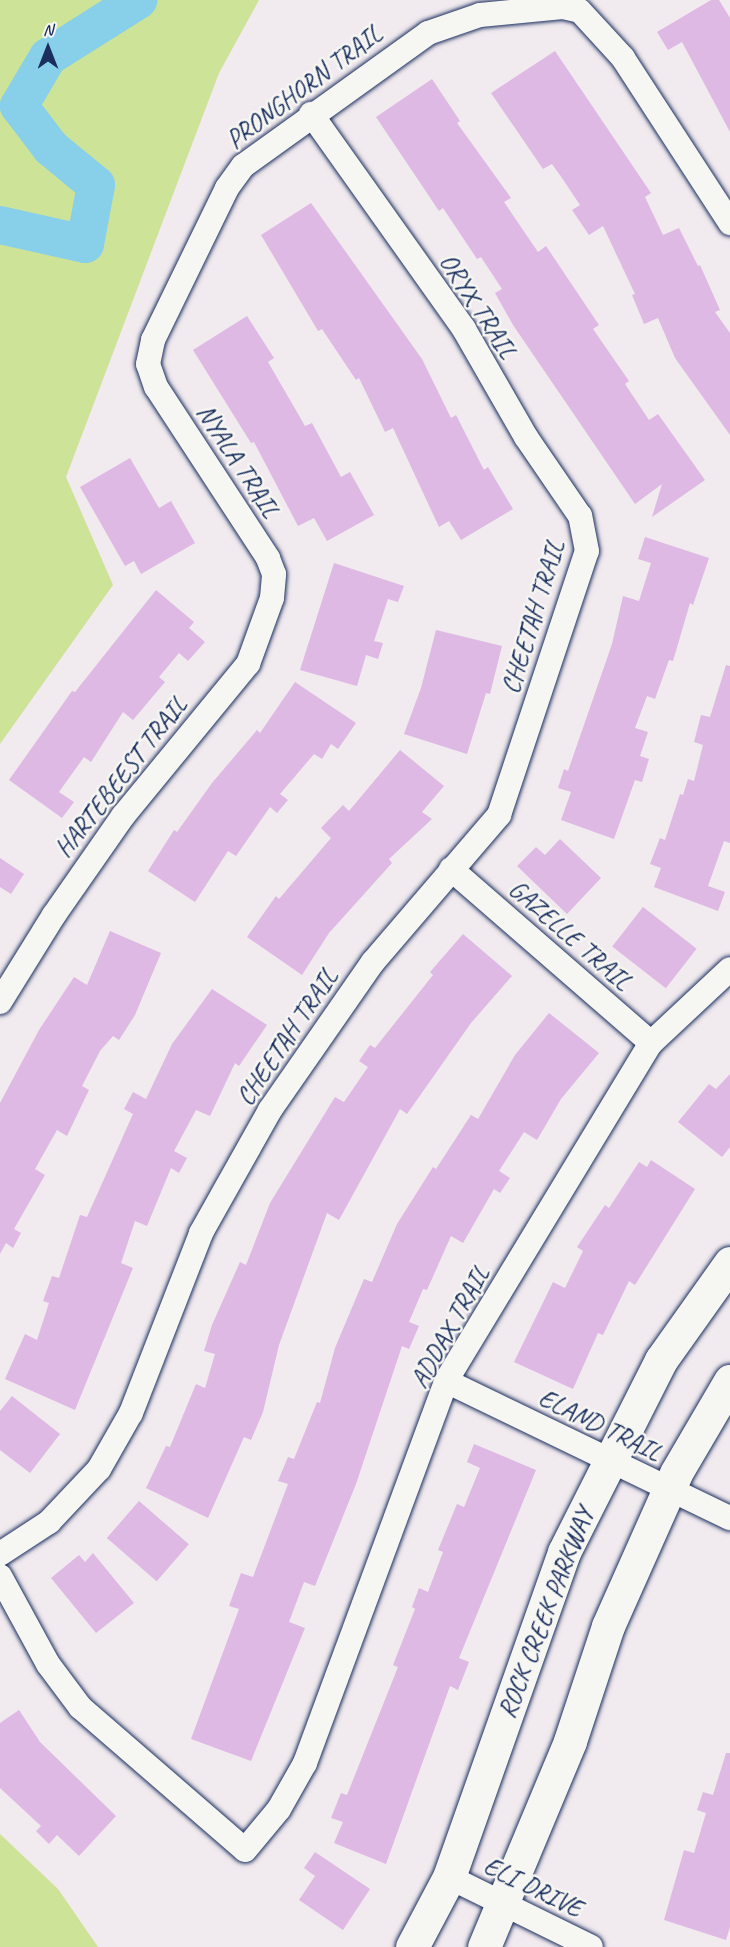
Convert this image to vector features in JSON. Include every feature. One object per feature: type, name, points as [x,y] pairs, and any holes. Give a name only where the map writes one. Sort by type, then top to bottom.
[{"type":"street","name":"PRONGHORN TRAIL","points":[[149,370],[153,340],[226,188],[256,153],[412,42],[445,25],[480,15],[544,8],[580,11],[623,58],[730,223]]},
{"type":"street","name":"ORYX TRAIL","points":[[311,114],[464,329],[521,429],[576,508],[587,534]]},
{"type":"street","name":"NYALA TRAIL","points":[[149,370],[156,387],[268,558],[275,583]]},
{"type":"street","name":"CHEETAH TRAIL","points":[[0,1554],[63,1510],[110,1453],[131,1413],[189,1257],[246,1151],[345,1000],[502,809],[585,559],[587,534]]},
{"type":"street","name":"HARTEBEEST TRAIL","points":[[0,1002],[117,825],[248,664],[275,583]]},
{"type":"street","name":"GAZELLE TRAIL","points":[[452,869],[651,1043]]},
{"type":"street","name":"ADDAX TRAIL","points":[[0,1576],[48,1664],[80,1707],[245,1850],[279,1809],[305,1763],[446,1381],[651,1043],[730,969]]},
{"type":"street","name":"ROCK CREEK PARKWAY","points":[[412,1947],[449,1877],[564,1552],[661,1360],[730,1263]]},
{"type":"street","name":"ELAND TRAIL","points":[[446,1381],[730,1518]]},
{"type":"street","points":[[484,1947],[570,1741],[608,1626],[669,1490],[730,1381]]},
{"type":"street","name":"ELI DRIVE","points":[[449,1877],[591,1947]]},
{"type":"green space","points":[[0,0],[259,0],[219,73],[66,477],[113,585],[0,744]]},
{"type":"green space","points":[[0,1834],[58,1889],[98,1947],[0,1947]]},
{"type":"building","points":[[711,0],[719,0],[730,18],[730,132],[682,42],[668,50],[657,32]]},
{"type":"building","points":[[555,51],[651,193],[645,197],[663,235],[679,228],[698,266],[700,265],[720,310],[715,312],[730,333],[730,435],[675,358],[658,318],[644,324],[632,295],[635,294],[603,226],[589,235],[572,210],[580,205],[562,178],[552,164],[543,169],[491,93]]},
{"type":"building","points":[[432,79],[460,121],[457,123],[511,198],[504,202],[538,252],[546,246],[599,325],[593,329],[629,381],[625,384],[649,420],[658,414],[705,480],[652,517],[662,484],[635,504],[513,325],[495,293],[502,289],[481,257],[477,259],[443,208],[439,211],[376,117]]},
{"type":"building","points":[[311,203],[422,359],[451,418],[456,415],[484,470],[488,467],[513,509],[461,540],[449,521],[439,527],[393,428],[385,432],[359,378],[356,380],[322,329],[318,331],[261,235]]},
{"type":"building","points":[[247,316],[274,358],[268,362],[305,426],[312,423],[341,477],[350,472],[374,515],[327,541],[314,518],[298,526],[254,442],[251,443],[193,350]]},
{"type":"building","points":[[130,458],[159,508],[171,501],[195,543],[141,574],[134,561],[125,566],[80,487]]},
{"type":"building","points":[[645,537],[709,558],[693,605],[690,603],[673,661],[669,660],[655,699],[647,696],[635,728],[648,732],[640,756],[649,759],[642,782],[635,780],[614,839],[561,820],[571,792],[558,788],[564,769],[568,771],[612,644],[623,596],[639,601],[651,563],[638,559]]},
{"type":"building","points":[[334,563],[404,586],[398,602],[388,599],[374,641],[383,643],[378,659],[366,655],[357,686],[300,670]]},
{"type":"building","points":[[156,590],[194,622],[189,628],[205,642],[188,661],[179,653],[159,677],[165,682],[133,720],[123,712],[91,762],[84,757],[59,792],[74,802],[62,818],[9,780],[72,691],[75,692]]},
{"type":"building","points":[[436,630],[502,646],[490,694],[486,693],[467,754],[404,734],[421,688]]},
{"type":"building","points":[[726,665],[730,666],[730,843],[724,841],[708,886],[725,892],[718,911],[654,887],[661,868],[650,864],[660,838],[665,840],[680,794],[683,795],[688,779],[694,781],[703,745],[694,742],[701,715],[710,717]]},
{"type":"building","points":[[295,682],[356,723],[338,749],[331,744],[322,759],[314,754],[280,794],[288,800],[277,813],[270,807],[236,856],[228,851],[195,902],[148,871],[174,830],[177,832],[212,783],[257,730],[260,733]]},
{"type":"building","points":[[400,750],[444,786],[422,812],[432,819],[389,859],[392,863],[329,933],[302,975],[247,937],[276,896],[279,899],[331,838],[321,828],[343,805],[349,811]]},
{"type":"building","points":[[560,839],[601,878],[567,914],[517,866],[536,847],[545,855]]},
{"type":"building","points":[[0,858],[24,874],[11,894],[0,887]]},
{"type":"building","points":[[643,907],[697,949],[666,988],[612,946]]},
{"type":"building","points":[[110,931],[161,953],[135,1015],[119,1040],[113,1036],[100,1051],[82,1086],[89,1090],[67,1136],[57,1130],[35,1169],[45,1175],[14,1229],[21,1233],[13,1248],[6,1243],[0,1254],[0,1103],[39,1030],[74,977],[87,985]]},
{"type":"building","points":[[463,934],[512,976],[471,1023],[407,1114],[400,1109],[339,1220],[327,1213],[279,1345],[263,1412],[251,1440],[244,1437],[208,1518],[146,1488],[166,1446],[170,1447],[196,1384],[205,1388],[215,1354],[204,1351],[212,1325],[240,1262],[246,1265],[270,1203],[335,1097],[344,1102],[368,1067],[359,1061],[370,1045],[375,1048],[433,975],[430,972]]},
{"type":"building","points":[[212,989],[267,1025],[239,1066],[235,1063],[210,1116],[196,1110],[174,1151],[187,1158],[179,1173],[171,1168],[147,1226],[135,1221],[121,1263],[133,1268],[75,1410],[5,1379],[25,1334],[37,1340],[49,1303],[43,1301],[52,1276],[59,1278],[80,1215],[87,1217],[133,1114],[124,1109],[133,1092],[146,1099],[172,1044]]},
{"type":"building","points":[[549,1013],[599,1053],[561,1099],[537,1140],[524,1132],[499,1171],[510,1178],[500,1193],[494,1189],[463,1243],[451,1236],[427,1290],[423,1289],[409,1322],[419,1326],[409,1349],[402,1346],[356,1484],[315,1586],[304,1582],[289,1622],[305,1628],[251,1761],[191,1739],[239,1609],[229,1606],[241,1573],[253,1577],[288,1484],[278,1481],[288,1457],[294,1459],[317,1402],[320,1403],[335,1348],[364,1279],[372,1282],[397,1224],[433,1167],[436,1169],[471,1115],[478,1119],[515,1055]]},
{"type":"building","points":[[730,1074],[730,1147],[722,1157],[678,1122],[709,1084],[716,1089]]},
{"type":"building","points":[[651,1160],[695,1189],[635,1285],[629,1281],[603,1335],[598,1333],[573,1389],[514,1362],[553,1282],[565,1288],[583,1251],[577,1247],[605,1205],[609,1208],[639,1162],[647,1167]]},
{"type":"building","points":[[12,1396],[60,1434],[30,1473],[0,1450],[0,1411]]},
{"type":"building","points":[[474,1444],[536,1470],[459,1658],[469,1662],[458,1690],[450,1686],[386,1864],[334,1843],[343,1822],[331,1818],[341,1793],[347,1795],[398,1667],[393,1665],[415,1609],[412,1607],[419,1588],[428,1592],[443,1552],[438,1550],[457,1504],[464,1507],[480,1468],[467,1462]]},
{"type":"building","points":[[139,1501],[189,1544],[157,1581],[107,1538]]},
{"type":"building","points":[[93,1553],[134,1603],[96,1633],[51,1578],[79,1555],[85,1562]]},
{"type":"building","points":[[19,1710],[40,1742],[116,1816],[79,1856],[57,1835],[49,1844],[36,1831],[41,1826],[0,1788],[0,1723]]},
{"type":"building","points":[[726,1753],[730,1753],[730,1927],[726,1940],[664,1920],[684,1850],[694,1853],[706,1813],[697,1810],[703,1792],[713,1795]]},
{"type":"building","points":[[315,1852],[370,1889],[343,1930],[299,1900],[315,1876],[304,1868]]},
{"type":"waterway","points":[[0,225],[85,244],[96,185],[51,148],[19,106],[48,57],[138,0]]}]
